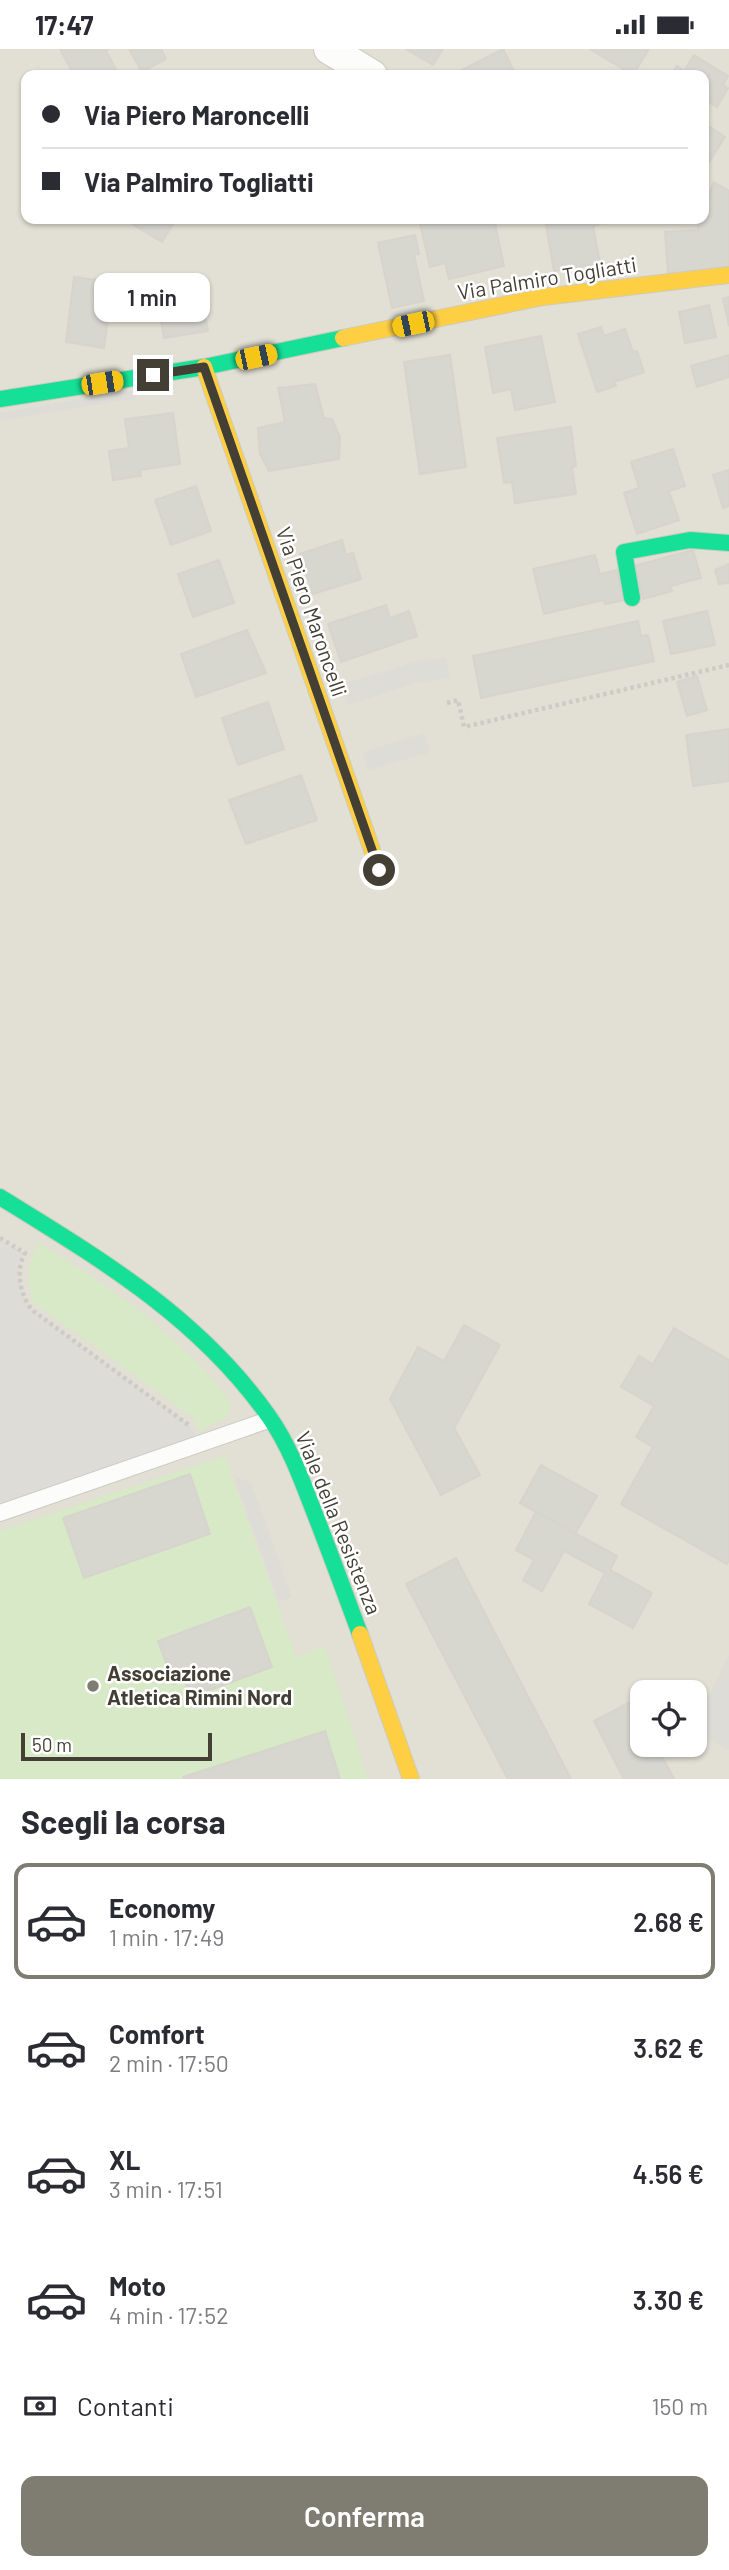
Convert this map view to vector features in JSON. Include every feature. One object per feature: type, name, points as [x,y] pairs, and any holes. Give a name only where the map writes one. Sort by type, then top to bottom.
[{"type":"street","points":[[329,49],[364,70]]},
{"type":"street","name":"Via Palmiro Togliatti","points":[[0,399],[204,367],[543,297],[729,275]]},
{"type":"street","name":"Via Piero Maroncelli","points":[[204,367],[379,870]]},
{"type":"street","points":[[632,599],[624,552],[706,538],[729,543]]},
{"type":"street","name":"Viale della Resistenza","points":[[0,1197],[110,1265],[169,1309],[219,1355],[271,1419],[296,1465],[335,1564],[411,1779]]},
{"type":"lane","points":[[0,1513],[271,1419]]},
{"type":"path","points":[[447,703],[458,700],[464,727],[729,665]]},
{"type":"path","points":[[0,1238],[25,1253],[20,1262],[21,1284],[32,1310],[186,1422],[194,1432]]},
{"type":"shaded area","points":[[0,49],[729,49],[729,1779],[0,1779]]},
{"type":"shaded area","points":[[135,390],[137,398],[0,421],[0,413]]},
{"type":"shaded area","points":[[446,657],[450,677],[415,683],[347,705],[343,684],[418,661]]},
{"type":"shaded area","points":[[424,733],[430,752],[368,770],[363,752]]},
{"type":"shaded area","points":[[0,1240],[25,1253],[20,1262],[21,1284],[26,1301],[32,1309],[186,1422],[199,1444],[0,1513]]},
{"type":"shaded area","points":[[234,1476],[251,1483],[292,1597],[279,1602]]},
{"type":"shaded area","points":[[729,1655],[729,1750],[707,1738],[707,1700]]},
{"type":"green space","points":[[39,1243],[116,1293],[186,1351],[227,1396],[231,1404],[228,1416],[200,1431],[191,1416],[33,1302],[29,1271]]},
{"type":"green space","points":[[225,1456],[296,1657],[325,1646],[368,1779],[0,1779],[0,1531]]},
{"type":"building","points":[[60,49],[109,49],[106,51],[116,70],[71,70]]},
{"type":"building","points":[[129,49],[161,49],[166,59],[141,70]]},
{"type":"building","points":[[406,49],[443,49],[433,65]]},
{"type":"building","points":[[503,49],[514,70],[462,70]]},
{"type":"building","points":[[590,49],[649,49],[636,70],[625,70]]},
{"type":"building","points":[[694,55],[728,76],[723,85],[728,88],[717,107],[709,102],[709,70],[685,70]]},
{"type":"building","points":[[709,126],[725,137],[709,162]]},
{"type":"building","points":[[714,182],[729,191],[729,269],[668,273],[665,232],[698,230],[698,224],[709,224],[709,194]]},
{"type":"building","points":[[132,224],[173,224],[162,242]]},
{"type":"building","points":[[420,224],[495,224],[504,266],[449,279],[445,263],[430,267]]},
{"type":"building","points":[[600,224],[593,226],[600,263],[554,271],[546,225]]},
{"type":"building","points":[[415,235],[419,254],[414,255],[424,301],[392,308],[378,243]]},
{"type":"building","points":[[74,277],[113,282],[104,348],[66,342]]},
{"type":"building","points":[[181,278],[183,291],[200,288],[208,331],[164,338],[154,282]]},
{"type":"building","points":[[729,297],[729,326],[723,299]]},
{"type":"building","points":[[709,305],[716,337],[685,343],[679,312]]},
{"type":"building","points":[[601,327],[604,336],[625,329],[644,372],[614,382],[616,386],[597,392],[578,334]]},
{"type":"building","points":[[541,336],[555,402],[515,410],[511,389],[493,393],[485,347]]},
{"type":"building","points":[[450,355],[466,467],[420,474],[404,362]]},
{"type":"building","points":[[729,355],[729,377],[697,387],[691,366]]},
{"type":"building","points":[[315,384],[324,418],[332,419],[340,437],[339,459],[269,471],[260,454],[258,428],[285,422],[278,388]]},
{"type":"building","points":[[173,413],[180,464],[140,470],[141,476],[113,480],[109,451],[129,448],[125,419]]},
{"type":"building","points":[[571,427],[576,494],[515,503],[512,482],[504,483],[497,438]]},
{"type":"building","points":[[673,449],[685,486],[669,491],[679,520],[637,534],[624,493],[639,488],[631,462]]},
{"type":"building","points":[[729,470],[729,506],[723,508],[713,475]]},
{"type":"building","points":[[196,486],[211,531],[171,545],[155,500]]},
{"type":"building","points":[[342,540],[346,555],[353,553],[361,579],[313,594],[300,554]]},
{"type":"building","points":[[693,550],[701,578],[670,586],[672,591],[643,599],[634,566]]},
{"type":"building","points":[[595,555],[600,574],[617,570],[624,600],[605,604],[603,600],[544,614],[533,569]]},
{"type":"building","points":[[219,560],[234,603],[193,617],[178,574]]},
{"type":"building","points":[[729,564],[729,583],[719,584],[715,570]]},
{"type":"building","points":[[386,605],[390,618],[409,611],[417,636],[341,662],[328,624]]},
{"type":"building","points":[[707,611],[715,645],[671,654],[663,621]]},
{"type":"building","points":[[638,621],[641,636],[648,635],[654,661],[481,698],[473,656]]},
{"type":"building","points":[[247,630],[266,673],[196,697],[181,654]]},
{"type":"building","points":[[697,676],[707,710],[687,716],[677,682]]},
{"type":"building","points":[[268,702],[284,749],[238,765],[222,718]]},
{"type":"building","points":[[729,729],[729,781],[693,786],[686,735]]},
{"type":"building","points":[[301,775],[317,820],[246,844],[229,800]]},
{"type":"building","points":[[464,1325],[500,1345],[454,1428],[480,1475],[441,1495],[390,1399],[418,1347],[444,1361]]},
{"type":"building","points":[[674,1328],[729,1360],[727,1564],[621,1504],[653,1447],[636,1437],[654,1406],[621,1387],[639,1356],[653,1364]]},
{"type":"building","points":[[541,1465],[597,1496],[575,1534],[520,1503]]},
{"type":"building","points":[[190,1474],[210,1534],[84,1578],[63,1518]]},
{"type":"building","points":[[536,1512],[617,1556],[610,1570],[652,1593],[633,1628],[589,1604],[605,1573],[564,1551],[542,1591],[523,1580],[534,1560],[516,1550]]},
{"type":"building","points":[[456,1558],[571,1779],[508,1779],[406,1584]]},
{"type":"building","points":[[250,1607],[272,1667],[191,1697],[184,1680],[174,1684],[158,1641]]},
{"type":"building","points":[[630,1702],[630,1757],[662,1757],[674,1779],[624,1779],[594,1721]]},
{"type":"building","points":[[325,1731],[340,1779],[183,1777]]},
{"type":"traffic: fast","points":[[0,399],[204,367],[343,338]]},
{"type":"traffic: fast","points":[[632,598],[624,552],[690,540],[729,543]]},
{"type":"traffic: fast","points":[[0,1197],[112,1268],[147,1294],[213,1350],[242,1382],[270,1418],[293,1460],[360,1634]]},
{"type":"traffic: slow","points":[[343,338],[543,297],[729,275]]},
{"type":"traffic: slow","points":[[204,367],[379,870]]},
{"type":"traffic: slow","points":[[360,1634],[411,1779]]},
{"type":"place","name":"Associazione Atletica Rimini Nord","points":[[93,1686]]},
{"type":"route","points":[[153,375],[204,367],[379,870]]}]
